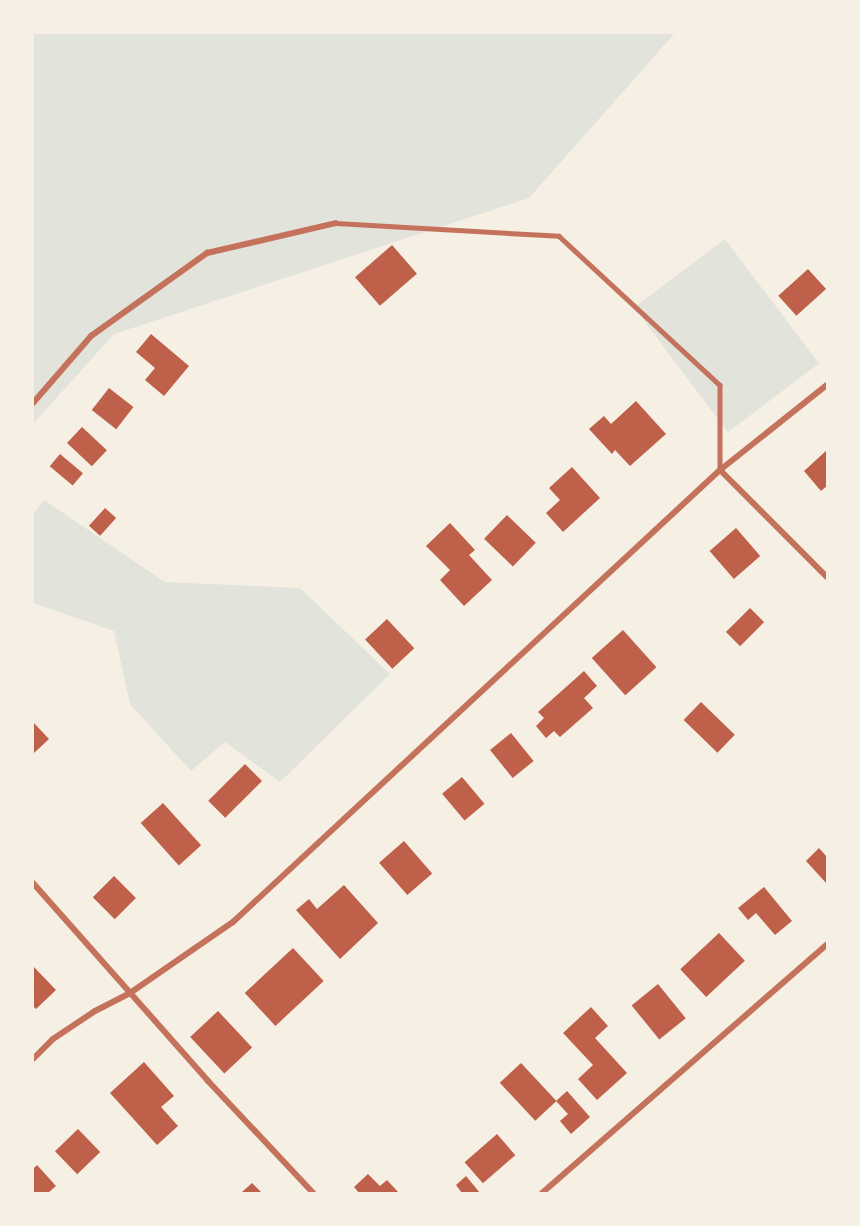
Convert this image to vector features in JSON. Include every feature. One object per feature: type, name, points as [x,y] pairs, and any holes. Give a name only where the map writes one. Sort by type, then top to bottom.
[{"type":"street","points":[[33,403],[91,336],[207,254],[336,223]]},
{"type":"street","points":[[33,1059],[53,1039],[96,1011],[130,993],[233,922],[720,470],[827,385]]},
{"type":"street","points":[[720,470],[827,577]]},
{"type":"street","points":[[33,883],[208,1081],[313,1193]]},
{"type":"street","points":[[542,1193],[827,944]]},
{"type":"lane","points":[[336,223],[559,236],[720,385],[720,470]]},
{"type":"shaded area","points":[[33,33],[675,33],[529,198],[114,334],[33,424]]},
{"type":"shaded area","points":[[725,239],[819,364],[728,432],[634,308]]},
{"type":"shaded area","points":[[44,500],[165,582],[300,588],[390,674],[280,782],[225,742],[191,771],[130,704],[114,631],[33,603],[33,514]]},
{"type":"building","points":[[392,245],[417,274],[380,306],[355,277]]},
{"type":"building","points":[[808,269],[826,289],[796,316],[778,296]]},
{"type":"building","points":[[151,334],[189,366],[164,396],[145,380],[155,368],[136,352]]},
{"type":"building","points":[[109,388],[133,407],[116,429],[92,410]]},
{"type":"building","points":[[636,401],[666,434],[630,466],[615,450],[612,454],[589,429],[604,416],[611,424]]},
{"type":"building","points":[[82,427],[107,450],[92,466],[67,443]]},
{"type":"building","points":[[827,450],[827,486],[821,491],[804,471]]},
{"type":"building","points":[[60,454],[83,473],[73,486],[50,466]]},
{"type":"building","points":[[572,467],[600,498],[563,532],[546,513],[560,500],[549,488]]},
{"type":"building","points":[[105,508],[116,518],[100,536],[89,526]]},
{"type":"building","points":[[507,515],[536,543],[513,567],[484,539]]},
{"type":"building","points":[[450,523],[475,550],[469,555],[492,580],[464,606],[440,580],[450,570],[426,546]]},
{"type":"building","points":[[736,528],[760,556],[734,579],[710,551]]},
{"type":"building","points":[[750,608],[764,622],[740,646],[726,632]]},
{"type":"building","points":[[387,619],[414,648],[392,669],[365,639]]},
{"type":"building","points":[[623,630],[656,667],[625,695],[592,658]]},
{"type":"building","points":[[584,671],[597,686],[584,698],[593,708],[560,737],[554,731],[546,738],[536,726],[544,718],[538,712]]},
{"type":"building","points":[[701,702],[735,735],[717,753],[684,720]]},
{"type":"building","points":[[33,722],[49,739],[33,754]]},
{"type":"building","points":[[511,733],[534,761],[513,778],[490,750]]},
{"type":"building","points":[[245,764],[262,781],[225,818],[208,801]]},
{"type":"building","points":[[462,777],[484,804],[465,821],[442,794]]},
{"type":"building","points":[[163,803],[201,845],[179,865],[141,823]]},
{"type":"building","points":[[404,841],[432,873],[407,895],[379,863]]},
{"type":"building","points":[[819,848],[827,857],[827,884],[806,861]]},
{"type":"building","points":[[114,876],[136,898],[115,919],[93,897]]},
{"type":"building","points":[[344,885],[378,923],[340,959],[296,910],[309,899],[317,909]]},
{"type":"building","points":[[764,887],[792,921],[775,935],[756,913],[748,920],[738,908]]},
{"type":"building","points":[[719,933],[745,961],[706,997],[680,969]]},
{"type":"building","points":[[293,948],[324,981],[275,1026],[245,993]]},
{"type":"building","points":[[33,966],[56,990],[36,1009],[33,1006]]},
{"type":"building","points":[[658,984],[686,1018],[659,1040],[632,1005]]},
{"type":"building","points":[[591,1007],[608,1026],[595,1038],[627,1073],[597,1100],[578,1079],[593,1065],[563,1033]]},
{"type":"building","points":[[218,1011],[252,1048],[224,1073],[190,1037]]},
{"type":"building","points":[[144,1062],[174,1096],[161,1107],[178,1126],[157,1145],[110,1093]]},
{"type":"building","points":[[521,1063],[556,1101],[535,1121],[500,1083]]},
{"type":"building","points":[[567,1091],[590,1117],[571,1134],[560,1121],[568,1114],[556,1101]]},
{"type":"building","points":[[78,1129],[100,1152],[77,1174],[55,1151]]},
{"type":"building","points":[[497,1134],[515,1155],[483,1183],[465,1162]]},
{"type":"building","points":[[37,1165],[56,1186],[48,1193],[33,1193],[33,1169]]},
{"type":"building","points":[[368,1174],[380,1186],[387,1180],[399,1193],[359,1193],[354,1187]]},
{"type":"building","points":[[466,1176],[480,1193],[462,1193],[456,1185]]},
{"type":"building","points":[[252,1183],[262,1193],[241,1193]]}]
